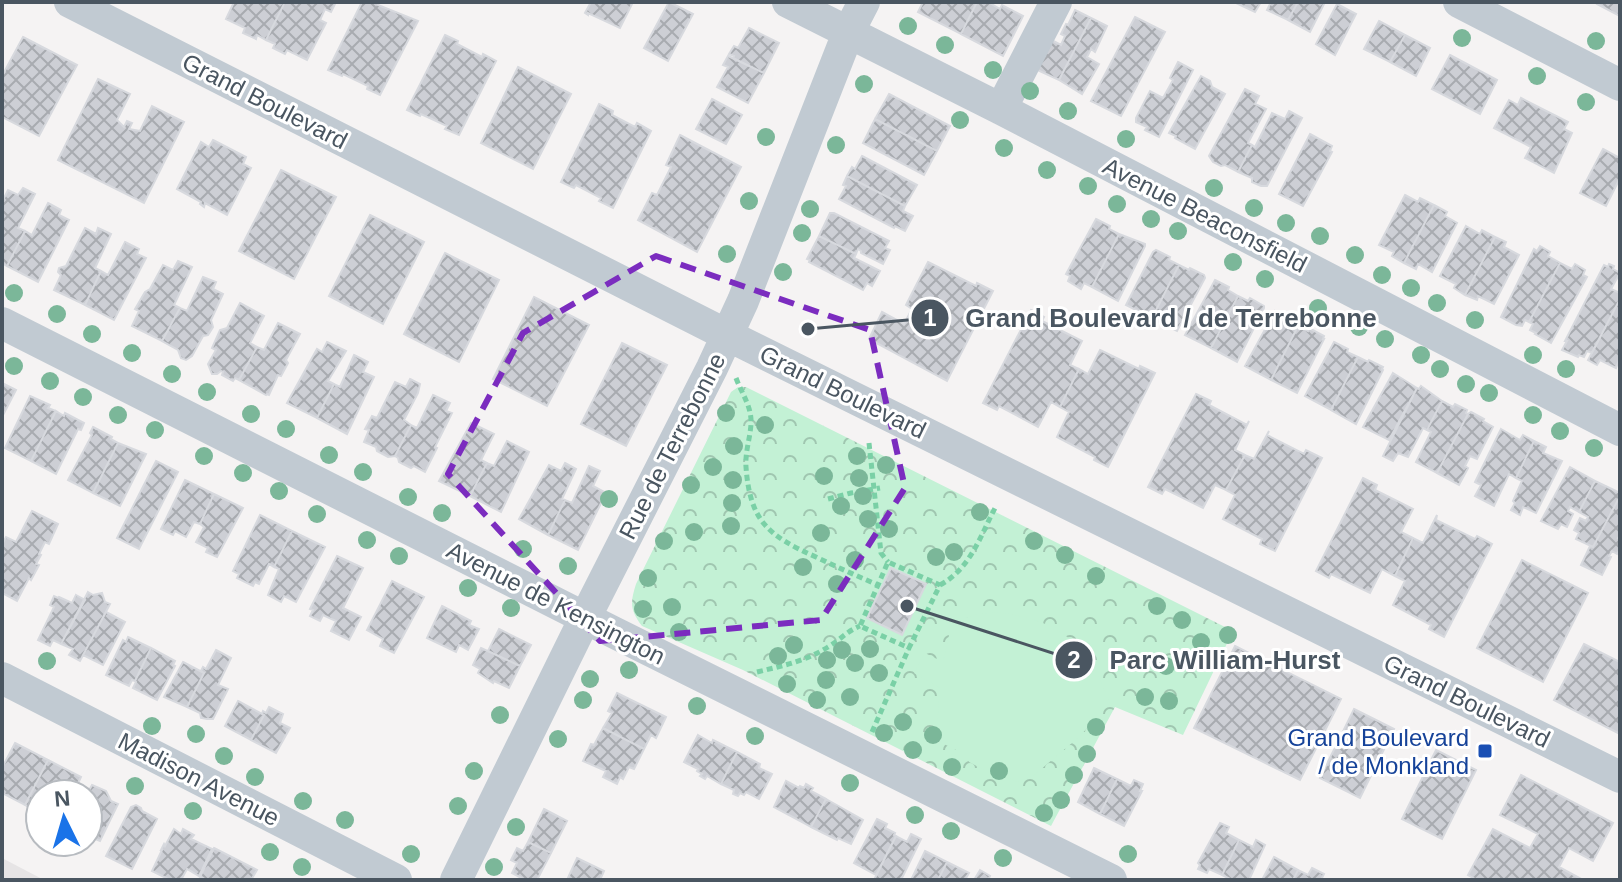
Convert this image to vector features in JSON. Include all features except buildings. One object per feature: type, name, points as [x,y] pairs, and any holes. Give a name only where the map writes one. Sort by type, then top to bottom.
[{"type":"street","name":"Grand Boulevard","points":[[70,2],[727,335],[1620,777]]},
{"type":"street","name":"Avenue Beaconsfield","points":[[788,2],[1620,430]]},
{"type":"street","name":"Rue de Terrebonne","points":[[456,880],[743,301],[848,33],[864,2]]},
{"type":"street","points":[[1001,109],[1056,2]]},
{"type":"street","points":[[1459,2],[1620,85]]},
{"type":"street","name":"Avenue de Kensington","points":[[2,323],[1111,880]]},
{"type":"street","name":"Madison Avenue","points":[[2,678],[396,880]]},
{"type":"path","points":[[737,382],[744,393],[751,423],[746,462],[748,481],[757,513],[766,526],[780,540],[878,585]]},
{"type":"path","points":[[869,443],[877,488],[881,553],[888,562],[940,585]]},
{"type":"path","points":[[828,499],[877,488]]},
{"type":"path","points":[[871,735],[940,585],[953,578],[966,564],[995,508]]},
{"type":"path","points":[[860,626],[888,562]]},
{"type":"path","points":[[750,676],[810,657],[860,626],[909,648]]},
{"type":"highlighted area","points":[[656,256],[870,330],[905,488],[821,620],[600,641],[448,474],[523,333]]},
{"type":"shaded area","points":[[2,858],[44,880],[2,880]]},
{"type":"green space","points":[[738,387],[746,387],[1233,631],[1183,735],[1115,707],[1051,826],[743,670],[642,626],[632,606],[636,584],[731,392]]},
{"type":"green space","points":[[996,612],[1038,621],[1069,638],[1092,665],[1110,703],[1079,737],[1033,776],[1016,782],[990,768],[984,770],[969,762],[968,756],[942,743],[937,726],[940,688],[914,673],[925,653],[943,662],[952,622]]},
{"type":"place","name":"Grand Boulevard / de Terrebonne","points":[[808,329]]},
{"type":"place","name":"Parc William-Hurst","points":[[907,606]]},
{"type":"place","name":"Grand Boulevard / de Monkland","points":[[1485,751]]}]
